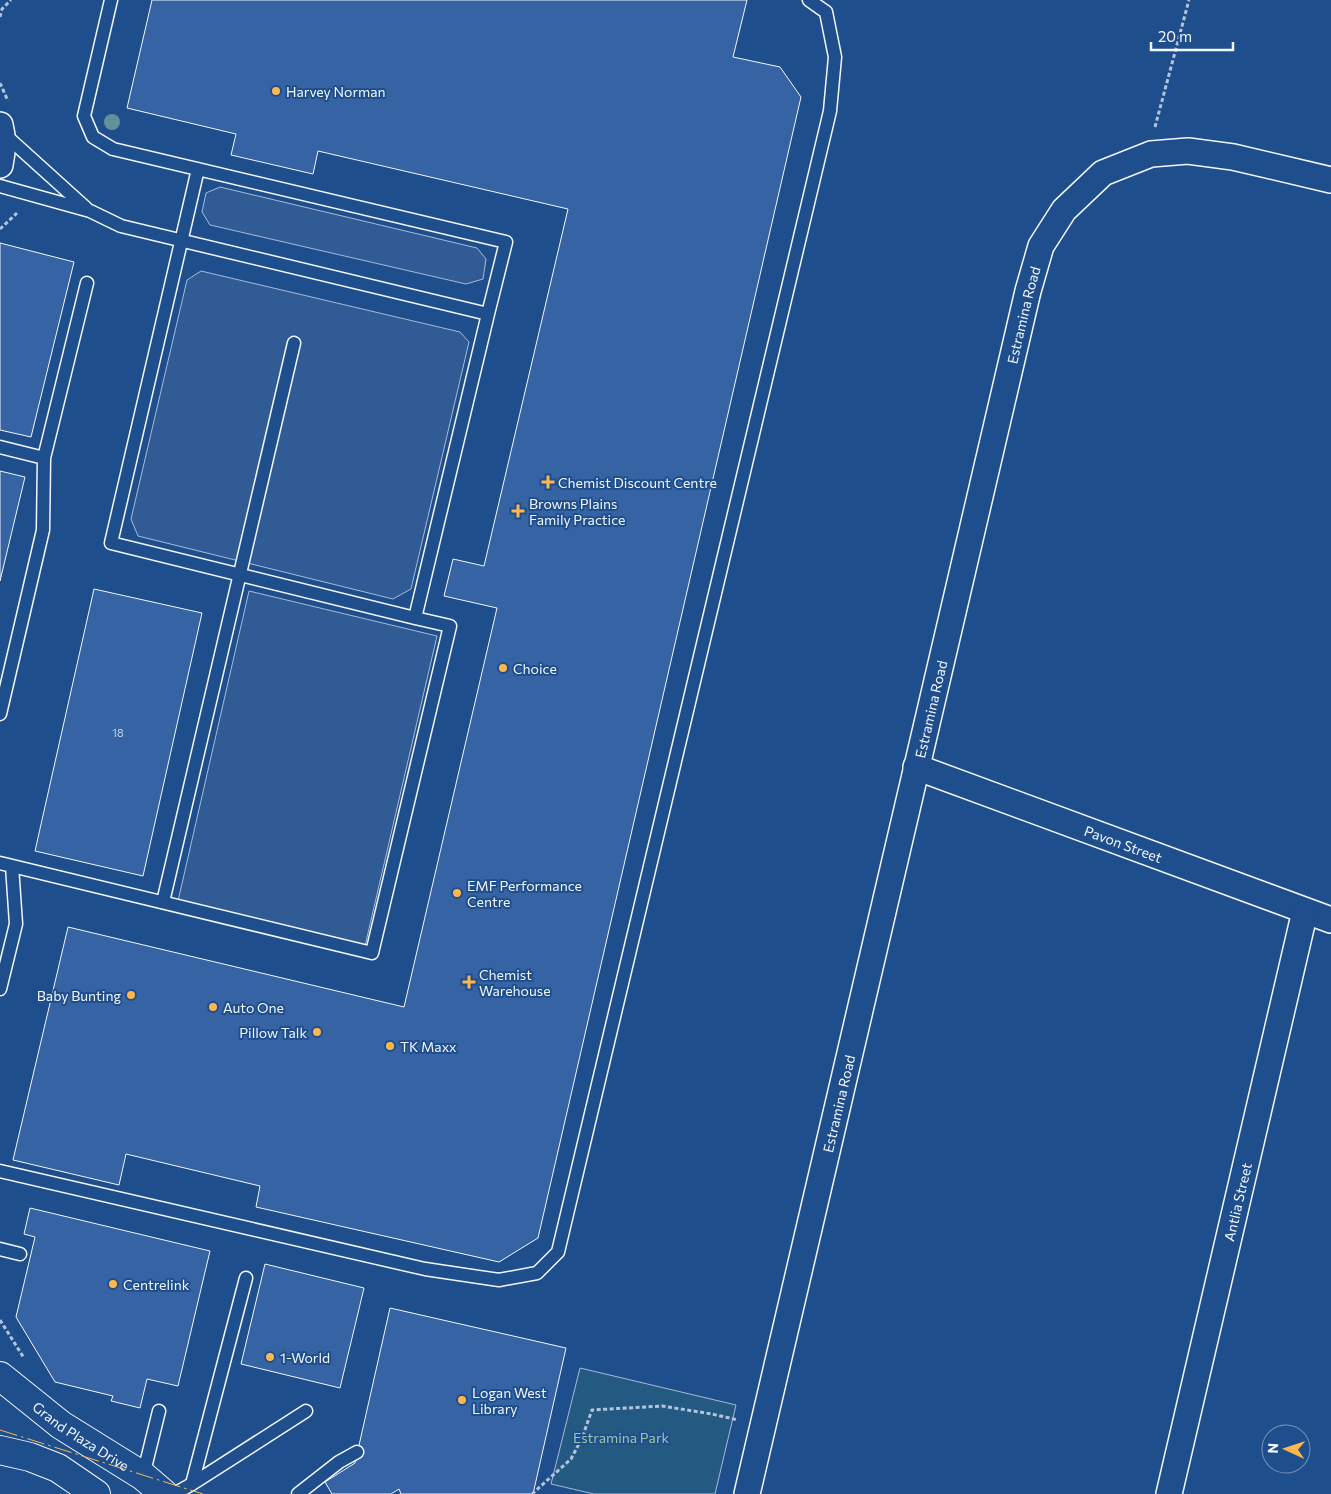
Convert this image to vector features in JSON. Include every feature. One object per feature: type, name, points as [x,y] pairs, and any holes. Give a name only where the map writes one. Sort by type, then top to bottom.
[{"type":"street","points":[[0,165],[4,151],[1,129]]},
{"type":"street","name":"Estramina Road","points":[[747,1494],[1026,300],[1041,246],[1064,210],[1104,174],[1151,154],[1188,151],[1234,157],[1331,180]]},
{"type":"street","name":"Pavon Street","points":[[916,767],[1331,920]]},
{"type":"street","name":"Antlia Street","points":[[1169,1494],[1305,910]]},
{"type":"street","name":"Grand Plaza Drive","points":[[0,1376],[61,1425],[143,1476],[164,1494]]},
{"type":"street","points":[[0,1450],[30,1457],[58,1468],[96,1494]]},
{"type":"lane","points":[[110,0],[84,116],[93,137],[114,149],[506,242],[415,618]]},
{"type":"lane","points":[[0,1171],[425,1269],[499,1280],[537,1274],[558,1252],[830,111],[835,58],[826,12],[809,0]]},
{"type":"lane","points":[[1,129],[90,211]]},
{"type":"lane","points":[[0,989],[16,924],[6,865],[372,953],[450,626],[111,543],[198,169]]},
{"type":"lane","points":[[0,186],[90,211],[121,226],[488,314]]},
{"type":"lane","points":[[0,714],[43,530],[44,458],[87,283]]},
{"type":"lane","points":[[163,902],[294,343]]},
{"type":"lane","points":[[0,447],[44,458]]},
{"type":"lane","points":[[0,1249],[20,1254]]},
{"type":"lane","points":[[192,1484],[246,1278]]},
{"type":"lane","points":[[143,1476],[159,1411]]},
{"type":"lane","points":[[174,1494],[306,1411]]},
{"type":"lane","points":[[298,1494],[339,1462],[357,1452]]},
{"type":"path","points":[[0,17],[2,8],[11,0]]},
{"type":"path","points":[[1151,154],[1156,123],[1189,0]]},
{"type":"path","points":[[532,1494],[571,1459],[582,1438],[592,1410],[662,1406],[712,1414],[763,1426]]},
{"type":"green space","name":"Estramina Park","points":[[580,1368],[736,1405],[715,1494],[594,1494],[551,1484]]},
{"type":"shaded area","points":[[220,187],[477,248],[486,259],[483,279],[466,284],[210,225],[202,212],[206,193]]},
{"type":"shaded area","points":[[201,271],[460,332],[469,342],[411,589],[393,599],[138,536],[131,519],[187,280]]},
{"type":"shaded area","points":[[249,591],[437,636],[365,946],[178,901]]},
{"type":"building","points":[[152,0],[747,0],[733,57],[780,67],[801,97],[538,1238],[499,1262],[256,1207],[260,1186],[126,1154],[119,1185],[13,1160],[68,927],[404,1007],[497,608],[444,596],[453,559],[484,566],[568,209],[318,151],[313,174],[231,155],[236,134],[127,108]]},
{"type":"building","points":[[0,243],[74,262],[31,437],[0,430]]},
{"type":"building","points":[[0,471],[25,477],[0,581]]},
{"type":"building","points":[[94,589],[202,613],[143,876],[35,851]]},
{"type":"building","name":"Centrelink","points":[[30,1208],[210,1251],[178,1386],[147,1379],[140,1408],[111,1401],[113,1396],[55,1382],[16,1317],[35,1237],[24,1234]]},
{"type":"building","points":[[265,1264],[364,1288],[340,1388],[241,1364]]},
{"type":"building","name":"Logan West Library","points":[[390,1308],[566,1348],[533,1494],[401,1494],[399,1489],[391,1494],[332,1494],[325,1482],[355,1463]]},
{"type":"power","points":[[0,1430],[203,1494]]},
{"type":"place","name":"Harvey Norman","points":[[276,91]]},
{"type":"place","name":"Chemist Discount Centre","points":[[548,482]]},
{"type":"place","name":"Browns Plains Family Practice","points":[[518,511]]},
{"type":"place","name":"Choice","points":[[503,668]]},
{"type":"place","name":"EMF Performance Centre","points":[[457,893]]},
{"type":"place","name":"Chemist Warehouse","points":[[469,982]]},
{"type":"place","name":"Baby Bunting","points":[[131,995]]},
{"type":"place","name":"Auto One","points":[[213,1007]]},
{"type":"place","name":"Pillow Talk","points":[[317,1032]]},
{"type":"place","name":"TK Maxx","points":[[390,1046]]},
{"type":"place","name":"Centrelink","points":[[113,1284]]},
{"type":"place","name":"1-World","points":[[270,1357]]},
{"type":"place","name":"Logan West Library","points":[[462,1400]]}]
